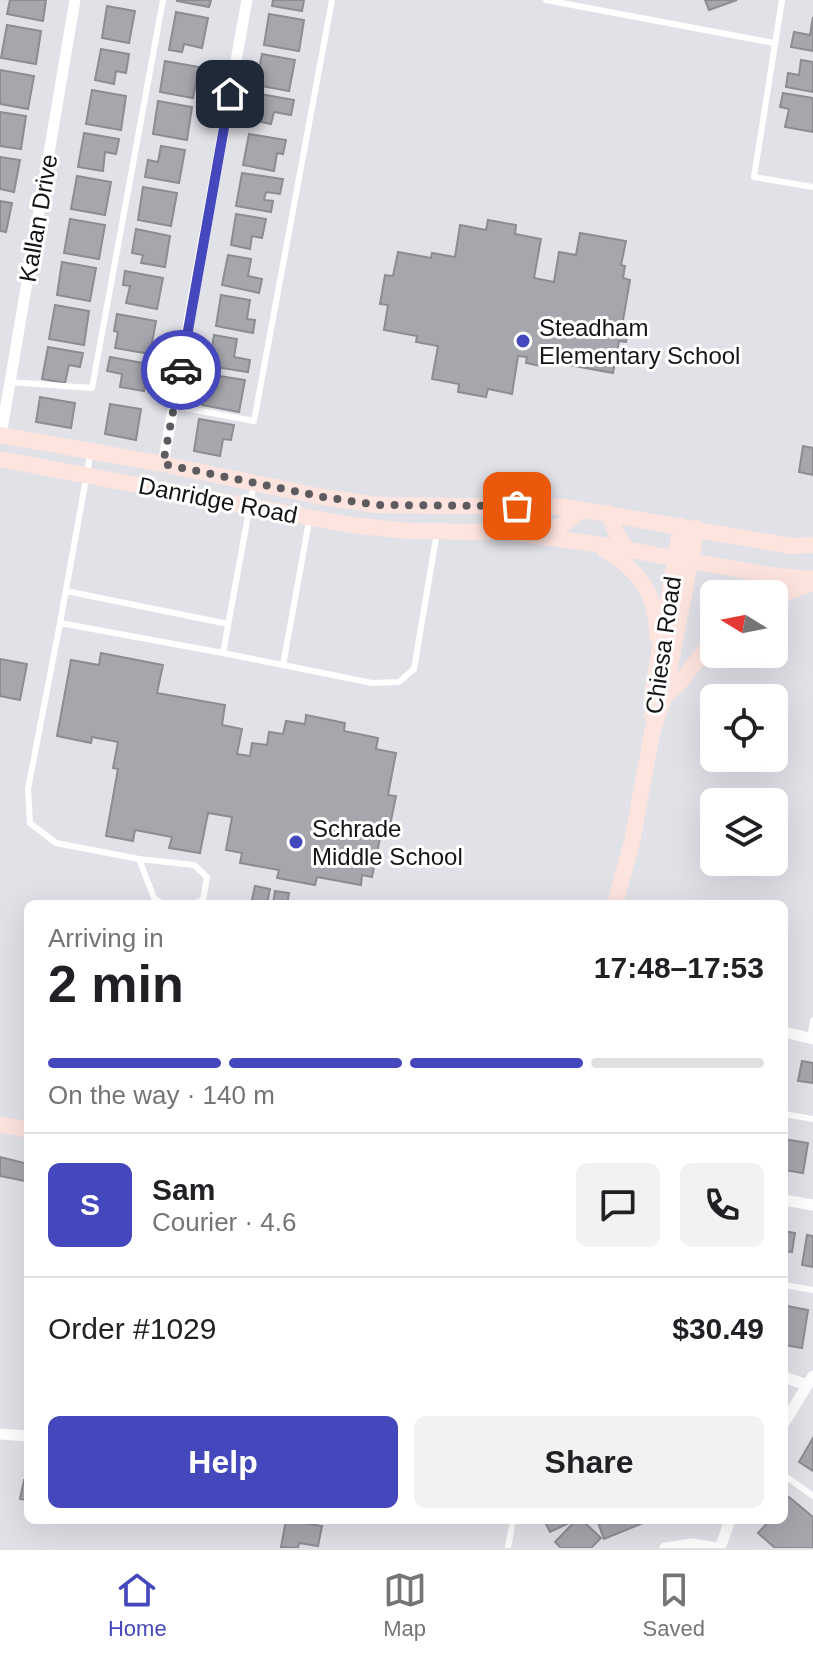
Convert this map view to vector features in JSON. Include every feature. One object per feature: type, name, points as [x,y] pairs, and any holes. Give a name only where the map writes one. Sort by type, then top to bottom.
[{"type":"street","name":"Kallan Drive","points":[[0,435],[75,0]]},
{"type":"street","points":[[163,464],[247,0]]},
{"type":"street","name":"Danridge Road","points":[[0,435],[378,505],[566,507],[689,527]]},
{"type":"street","name":"Danridge Road","points":[[0,459],[350,525],[437,532],[508,532],[683,559]]},
{"type":"street","points":[[508,532],[559,528],[581,509]]},
{"type":"street","points":[[609,513],[613,528],[628,550]]},
{"type":"street","points":[[689,527],[791,546],[813,545]]},
{"type":"street","name":"Chiesa Road","points":[[616,900],[632,842],[652,733],[664,697],[689,527]]},
{"type":"street","points":[[596,544],[624,562],[639,576],[648,591],[657,622],[657,668]]},
{"type":"street","name":"Chiesa Road","points":[[683,559],[813,581]]},
{"type":"street","name":"Chiesa Road","points":[[652,733],[652,694],[683,559]]},
{"type":"street","points":[[788,591],[813,581]]},
{"type":"street","points":[[664,697],[700,657]]},
{"type":"street","points":[[788,1033],[811,1039]]},
{"type":"street","points":[[0,1124],[24,1129]]},
{"type":"street","points":[[788,1201],[813,1205]]},
{"type":"street","points":[[788,1377],[810,1380],[788,1416]]},
{"type":"street","points":[[0,1434],[24,1436]]},
{"type":"street","points":[[665,1548],[691,1544],[719,1548],[728,1524]]},
{"type":"lane","points":[[9,382],[92,388],[163,0]]},
{"type":"lane","points":[[174,406],[254,421],[332,0]]},
{"type":"lane","points":[[546,0],[774,43]]},
{"type":"lane","points":[[782,0],[754,177],[813,187]]},
{"type":"lane","points":[[91,451],[28,789],[30,823],[56,843],[139,859],[194,865],[207,877],[203,900]]},
{"type":"lane","points":[[223,653],[254,483]]},
{"type":"lane","points":[[283,665],[310,518]]},
{"type":"lane","points":[[60,623],[372,683],[399,682],[414,669],[437,532]]},
{"type":"lane","points":[[66,591],[228,624]]},
{"type":"lane","points":[[139,859],[157,900]]},
{"type":"lane","points":[[811,1039],[813,1020]]},
{"type":"lane","points":[[788,1115],[813,1119]]},
{"type":"lane","points":[[788,1286],[813,1290]]},
{"type":"lane","points":[[788,1478],[813,1496]]},
{"type":"lane","points":[[508,1548],[512,1524]]},
{"type":"building","points":[[10,0],[46,0],[43,21],[7,14]]},
{"type":"building","points":[[177,0],[211,0],[209,7]]},
{"type":"building","points":[[273,0],[304,0],[302,11],[272,6]]},
{"type":"building","points":[[705,0],[737,0],[709,10]]},
{"type":"building","points":[[107,6],[135,11],[129,43],[102,38]]},
{"type":"building","points":[[176,12],[208,18],[202,48],[184,44],[182,52],[169,50]]},
{"type":"building","points":[[269,14],[304,20],[299,51],[264,45]]},
{"type":"building","points":[[813,17],[813,51],[791,47],[794,32],[810,35]]},
{"type":"building","points":[[7,25],[41,31],[36,64],[1,58]]},
{"type":"building","points":[[101,49],[129,54],[126,73],[116,71],[114,84],[95,80]]},
{"type":"building","points":[[262,54],[295,60],[289,91],[256,85]]},
{"type":"building","points":[[801,60],[813,62],[813,92],[786,87],[788,73],[799,75]]},
{"type":"building","points":[[165,61],[199,67],[193,98],[160,92]]},
{"type":"building","points":[[0,70],[34,76],[28,109],[0,104]]},
{"type":"building","points":[[92,90],[126,96],[121,130],[86,124]]},
{"type":"building","points":[[255,93],[294,100],[291,115],[274,112],[271,124],[251,120]]},
{"type":"building","points":[[783,93],[813,98],[813,132],[785,127],[789,109],[780,107]]},
{"type":"building","points":[[158,101],[192,107],[187,140],[153,134]]},
{"type":"building","points":[[0,112],[26,116],[21,149],[0,146]]},
{"type":"building","points":[[84,133],[119,139],[116,154],[105,152],[103,171],[78,167]]},
{"type":"building","points":[[249,134],[286,140],[283,154],[277,153],[274,171],[243,165]]},
{"type":"building","points":[[161,146],[185,150],[179,183],[145,177],[148,160],[158,162]]},
{"type":"building","points":[[0,157],[20,160],[14,192],[0,189]]},
{"type":"building","points":[[242,173],[283,179],[280,194],[266,192],[264,200],[273,201],[271,212],[236,206]]},
{"type":"building","points":[[77,176],[111,182],[105,215],[71,209]]},
{"type":"building","points":[[143,187],[177,193],[171,226],[138,220]]},
{"type":"building","points":[[0,201],[12,203],[6,232],[0,231]]},
{"type":"building","points":[[236,214],[266,219],[262,238],[252,236],[250,249],[231,245]]},
{"type":"building","points":[[70,219],[105,225],[99,259],[64,253]]},
{"type":"building","points":[[488,220],[516,225],[515,234],[541,239],[534,278],[554,282],[559,252],[576,255],[580,233],[626,241],[621,265],[625,266],[623,278],[630,280],[622,326],[629,327],[626,342],[619,341],[613,373],[542,360],[541,366],[526,363],[527,357],[518,356],[512,394],[488,389],[486,397],[458,392],[459,384],[432,379],[438,346],[416,342],[417,336],[384,330],[388,305],[380,304],[385,275],[393,276],[398,252],[431,258],[432,253],[455,257],[460,225],[486,230]]},
{"type":"building","points":[[136,229],[170,236],[165,267],[141,263],[143,255],[132,253]]},
{"type":"building","points":[[228,255],[251,259],[248,276],[262,279],[259,293],[222,285]]},
{"type":"building","points":[[62,262],[96,268],[90,301],[57,295]]},
{"type":"building","points":[[125,271],[163,278],[157,309],[126,303],[130,286],[123,285]]},
{"type":"building","points":[[221,295],[250,300],[247,319],[255,320],[253,333],[216,326]]},
{"type":"building","points":[[55,305],[89,311],[84,345],[49,339]]},
{"type":"building","points":[[117,314],[156,321],[150,354],[115,348]]},
{"type":"building","points":[[214,335],[237,339],[234,357],[250,360],[248,372],[209,366]]},
{"type":"building","points":[[48,347],[83,353],[80,367],[69,365],[65,383],[42,379]]},
{"type":"building","points":[[110,357],[149,364],[144,391],[120,387],[122,374],[107,371]]},
{"type":"building","points":[[207,374],[245,380],[239,412],[202,405]]},
{"type":"building","points":[[40,397],[75,403],[71,428],[36,422]]},
{"type":"building","points":[[110,404],[141,409],[136,440],[105,434]]},
{"type":"building","points":[[199,419],[234,425],[231,440],[223,439],[220,456],[194,451]]},
{"type":"building","points":[[803,446],[813,448],[813,475],[799,472]]},
{"type":"building","points":[[101,653],[163,665],[157,693],[225,705],[222,725],[242,729],[237,754],[250,756],[252,743],[267,745],[269,732],[283,734],[286,721],[305,724],[306,715],[345,723],[344,731],[378,738],[376,749],[396,753],[388,795],[396,796],[388,835],[381,833],[372,877],[362,875],[361,885],[317,877],[315,885],[277,878],[279,870],[240,863],[242,853],[226,850],[232,817],[208,813],[200,853],[169,848],[172,837],[135,830],[133,841],[106,836],[118,769],[113,768],[118,742],[92,737],[91,743],[57,736],[71,660],[99,665]]},
{"type":"building","points":[[0,659],[27,664],[20,700],[0,696]]},
{"type":"building","points":[[255,886],[270,889],[268,900],[252,900]]},
{"type":"building","points":[[275,891],[289,893],[288,900],[274,900]]},
{"type":"building","points":[[802,1061],[813,1063],[813,1083],[798,1081]]},
{"type":"building","points":[[788,1140],[808,1143],[803,1173],[788,1171]]},
{"type":"building","points":[[0,1157],[24,1163],[24,1181],[0,1176]]},
{"type":"building","points":[[788,1232],[795,1233],[792,1252],[788,1252]]},
{"type":"building","points":[[807,1235],[813,1236],[813,1267],[802,1265]]},
{"type":"building","points":[[788,1306],[808,1310],[802,1348],[788,1346]]},
{"type":"building","points":[[813,1438],[813,1471],[799,1462]]},
{"type":"building","points":[[788,1498],[813,1517],[813,1548],[775,1548],[758,1533],[766,1524],[788,1524]]},
{"type":"building","points":[[285,1524],[322,1526],[318,1546],[299,1543],[298,1548],[281,1547]]},
{"type":"building","points":[[546,1524],[567,1524],[550,1532]]},
{"type":"building","points":[[572,1524],[586,1524],[601,1538],[591,1548],[561,1548],[555,1542]]},
{"type":"building","points":[[598,1524],[641,1524],[604,1539]]},
{"type":"way so far","points":[[181,370],[163,464],[323,497],[378,505],[517,506]]},
{"type":"place","name":"Steadham Elementary School","points":[[523,341]]},
{"type":"place","name":"Schrade Middle School","points":[[296,842]]},
{"type":"route","points":[[181,370],[230,94]]}]
